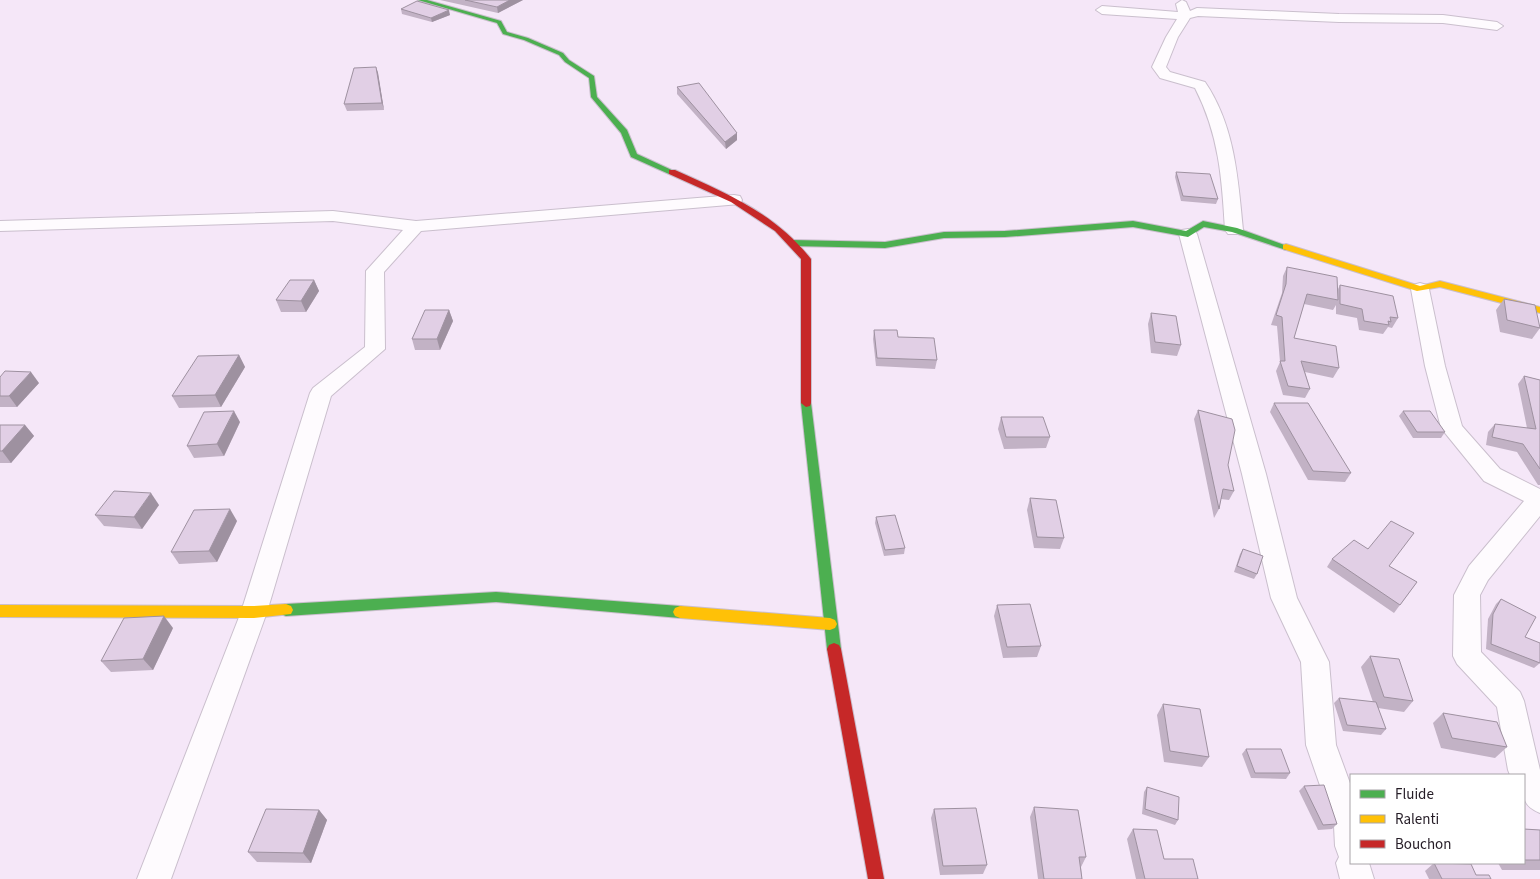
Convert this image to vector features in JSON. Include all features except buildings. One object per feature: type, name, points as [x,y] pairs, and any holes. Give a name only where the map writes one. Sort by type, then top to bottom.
[{"type":"street","points":[[421,0],[499,22],[505,33],[526,39],[562,54],[567,61],[592,76],[594,97],[609,117],[624,132],[634,155],[734,200],[778,229],[806,259],[806,400],[830,624],[876,879]]},
{"type":"street","points":[[1180,0],[1185,16],[1172,37],[1159,67],[1165,75],[1200,85],[1205,94],[1213,112],[1229,168],[1234,230]]},
{"type":"street","points":[[1102,10],[1185,16],[1197,12],[1339,18],[1443,19],[1497,26]]},
{"type":"street","points":[[0,226],[332,216],[416,226],[734,200]]},
{"type":"street","points":[[792,243],[885,245],[944,235],[1005,234],[1133,224],[1188,234],[1203,224],[1234,230],[1420,289],[1440,284],[1540,310]]},
{"type":"street","points":[[154,879],[254,612],[320,394],[375,349],[374,271],[416,226]]},
{"type":"street","points":[[1188,234],[1254,474],[1284,598],[1315,662],[1321,745],[1350,826]]},
{"type":"street","points":[[1420,289],[1435,366],[1452,428],[1492,475],[1540,499],[1478,573],[1467,594],[1467,656],[1510,701],[1524,770],[1540,798]]},
{"type":"street","points":[[0,611],[254,612],[496,597],[830,624]]},
{"type":"street","points":[[1353,864],[1357,879]]},
{"type":"traffic: fast","points":[[421,0],[499,22],[505,33],[526,39],[561,54],[567,61],[592,77],[594,97],[624,132],[634,155],[672,172]]},
{"type":"traffic: fast","points":[[792,243],[885,245],[944,235],[1005,234],[1133,224],[1188,234],[1203,224],[1234,230],[1286,247]]},
{"type":"traffic: fast","points":[[806,403],[834,649]]},
{"type":"traffic: fast","points":[[286,610],[496,597],[680,612]]},
{"type":"traffic: slow","points":[[1286,247],[1420,289],[1440,284],[1540,310]]},
{"type":"traffic: slow","points":[[0,611],[254,612],[286,610]]},
{"type":"traffic: slow","points":[[680,612],[830,624]]},
{"type":"traffic: jam","points":[[672,172],[734,200],[778,229],[806,259],[806,403]]},
{"type":"traffic: jam","points":[[834,649],[876,879]]}]
